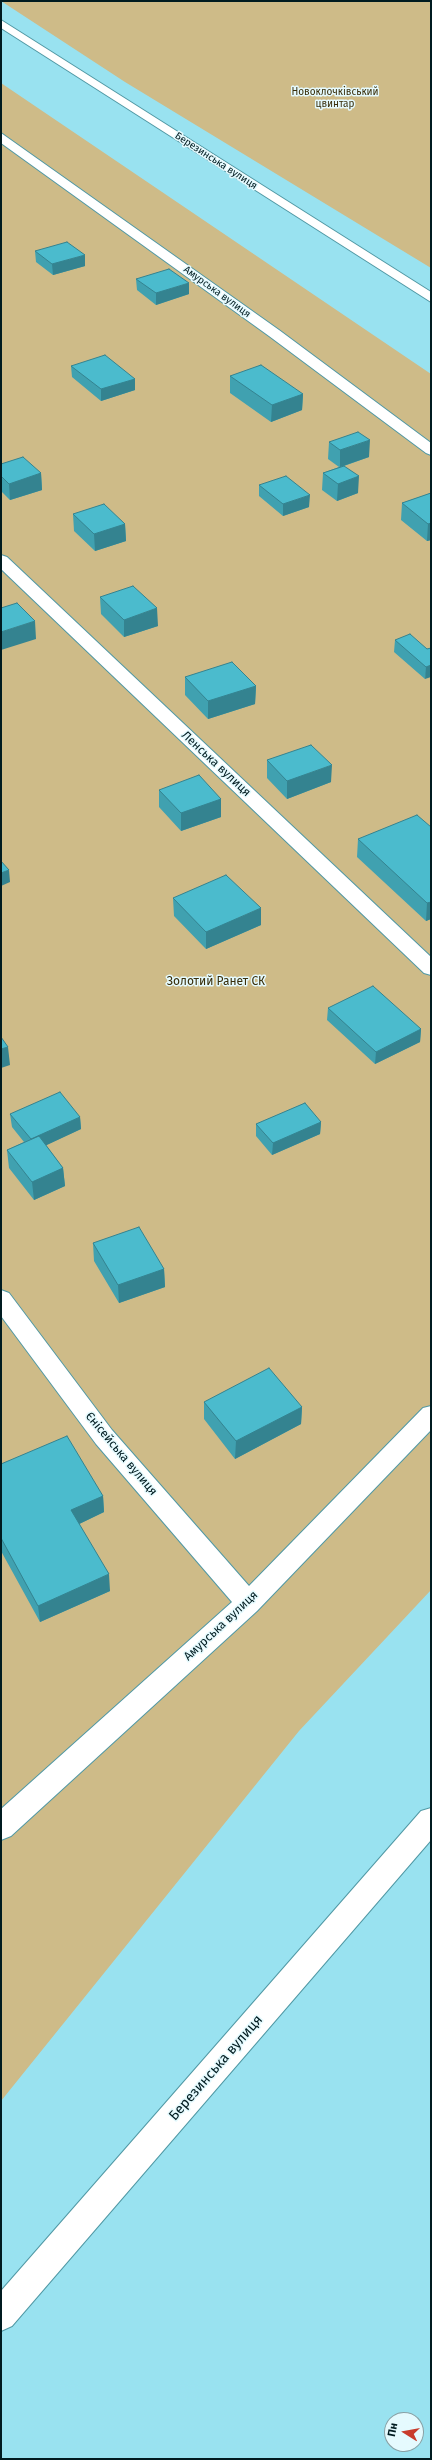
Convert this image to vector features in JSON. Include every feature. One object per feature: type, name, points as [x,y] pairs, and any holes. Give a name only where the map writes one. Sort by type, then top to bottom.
[{"type":"street","name":"Березинська вулиця","points":[[1,23],[431,298]]},
{"type":"street","name":"Амурська вулиця","points":[[1,137],[274,333],[431,450]]},
{"type":"street","name":"Ленська вулиця","points":[[1,560],[431,968]]},
{"type":"street","name":"Єнісейська вулиця","points":[[1,1299],[104,1437],[248,1603]]},
{"type":"street","name":"Амурська вулиця","points":[[1,1827],[248,1603],[431,1415]]},
{"type":"street","name":"Березинська вулиця","points":[[1,2315],[431,1820]]},
{"type":"green space","name":"Новоклочківський цвинтар","points":[[1,1],[431,1],[431,268],[125,82]]},
{"type":"green space","name":"Золотий Ранет СК","points":[[1,83],[431,374],[431,1590],[299,1731],[1,2101]]},
{"type":"building","points":[[67,242],[85,255],[52,264],[35,251]]},
{"type":"building","points":[[169,269],[189,283],[156,293],[136,279]]},
{"type":"building","points":[[105,355],[135,379],[101,389],[71,366]]},
{"type":"building","points":[[261,365],[303,394],[272,405],[230,376]]},
{"type":"building","points":[[358,432],[370,440],[340,450],[329,442]]},
{"type":"building","points":[[23,457],[41,473],[9,484],[1,476],[1,464]]},
{"type":"building","points":[[344,466],[359,476],[338,484],[323,473]]},
{"type":"building","points":[[286,476],[310,495],[283,504],[259,485]]},
{"type":"building","points":[[431,493],[431,523],[428,524],[402,503]]},
{"type":"building","points":[[104,504],[125,524],[94,534],[73,514]]},
{"type":"building","points":[[133,586],[157,608],[124,620],[100,597]]},
{"type":"building","points":[[17,603],[35,621],[1,632],[1,608]]},
{"type":"building","points":[[410,634],[427,649],[431,648],[431,665],[426,667],[395,640]]},
{"type":"building","points":[[232,662],[256,686],[208,701],[185,677]]},
{"type":"building","points":[[311,745],[332,765],[287,781],[267,760]]},
{"type":"building","points":[[199,775],[221,799],[181,813],[159,790]]},
{"type":"building","points":[[417,815],[431,827],[431,902],[427,903],[358,839]]},
{"type":"building","points":[[1,861],[9,870],[1,873]]},
{"type":"building","points":[[226,875],[261,908],[206,932],[173,898]]},
{"type":"building","points":[[373,986],[421,1029],[376,1052],[328,1008]]},
{"type":"building","points":[[1,1037],[8,1047],[1,1049]]},
{"type":"building","points":[[60,1092],[80,1117],[31,1139],[10,1114]]},
{"type":"building","points":[[305,1103],[321,1122],[273,1143],[256,1124]]},
{"type":"building","points":[[39,1136],[63,1168],[32,1182],[7,1150]]},
{"type":"building","points":[[139,1227],[164,1269],[118,1285],[93,1243]]},
{"type":"building","points":[[269,1368],[302,1407],[236,1441],[204,1402]]},
{"type":"building","points":[[67,1436],[103,1496],[71,1510],[109,1574],[38,1606],[1,1538],[1,1464]]}]
